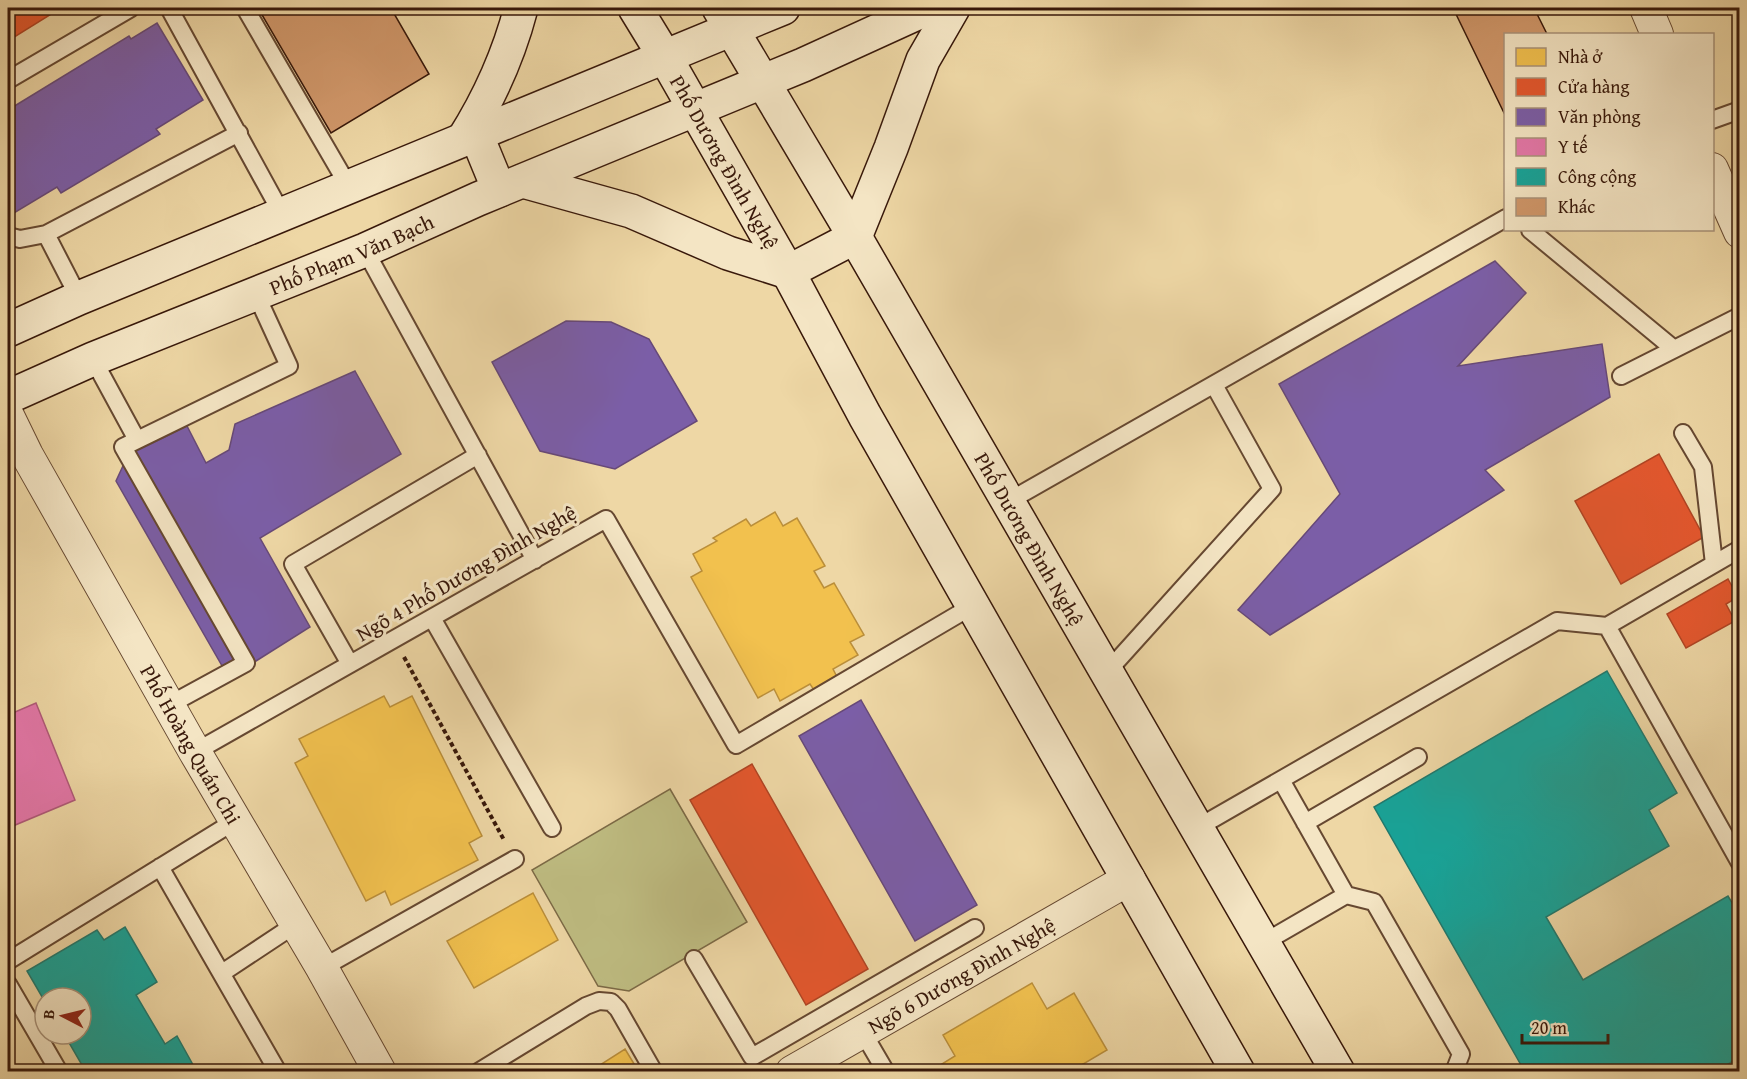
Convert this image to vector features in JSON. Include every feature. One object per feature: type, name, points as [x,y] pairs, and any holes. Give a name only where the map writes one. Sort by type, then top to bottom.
[{"type":"main road","points":[[469,137],[494,85],[521,8]]},
{"type":"main road","name":"Phố Dương Đình Nghệ","points":[[635,8],[788,272],[865,416],[1238,1071]]},
{"type":"main road","points":[[8,330],[79,297],[665,57],[726,19],[783,8]]},
{"type":"main road","name":"Phố Phạm Văn Bạch","points":[[8,397],[93,359],[365,250],[511,185],[803,65],[928,8]]},
{"type":"main road","points":[[469,137],[511,185],[631,211],[728,253],[788,272],[855,237],[923,60],[953,8]]},
{"type":"main road","name":"Phố Dương Đình Nghệ","points":[[726,19],[1009,501],[1338,1071]]},
{"type":"street","points":[[1646,8],[1657,33]]},
{"type":"street","points":[[1714,171],[1740,232]]},
{"type":"street","name":"Phố Hoàng Quán Chi","points":[[8,416],[27,455],[195,752],[380,1071]]},
{"type":"street","name":"Ngõ 6 Dương Đình Nghệ","points":[[792,1071],[1129,879]]},
{"type":"lane","points":[[8,80],[131,8]]},
{"type":"lane","points":[[169,8],[282,214]]},
{"type":"lane","points":[[245,8],[349,187]]},
{"type":"lane","points":[[1714,120],[1740,110]]},
{"type":"lane","points":[[8,236],[20,239],[46,234],[239,133]]},
{"type":"lane","points":[[1009,501],[1504,219]]},
{"type":"lane","points":[[1531,231],[1674,349]]},
{"type":"lane","points":[[46,234],[79,297]]},
{"type":"lane","points":[[365,250],[535,560]]},
{"type":"lane","points":[[169,705],[246,663],[123,447],[289,366],[256,294]]},
{"type":"lane","points":[[1621,376],[1740,316]]},
{"type":"lane","points":[[93,359],[137,440]]},
{"type":"lane","points":[[1107,672],[1272,489],[1214,385]]},
{"type":"lane","points":[[1683,433],[1703,467],[1714,564]]},
{"type":"lane","points":[[350,664],[293,564],[478,455]]},
{"type":"lane","name":"Ngõ 4 Phố Dương Đình Nghệ","points":[[195,752],[606,519],[736,745],[974,606]]},
{"type":"lane","points":[[1197,828],[1557,621],[1607,626],[1740,549]]},
{"type":"lane","points":[[432,618],[552,828]]},
{"type":"lane","points":[[1607,626],[1740,863]]},
{"type":"lane","points":[[1305,823],[1418,757]]},
{"type":"lane","points":[[1281,780],[1346,895]]},
{"type":"lane","points":[[8,961],[235,821]]},
{"type":"lane","points":[[322,968],[515,859]]},
{"type":"lane","points":[[160,867],[278,1071]]},
{"type":"lane","points":[[1263,943],[1346,895],[1374,902],[1461,1054],[1454,1071]]},
{"type":"lane","points":[[222,973],[296,924]]},
{"type":"lane","points":[[694,959],[752,1057],[975,928]]},
{"type":"lane","points":[[8,984],[12,1003],[58,1070]]},
{"type":"lane","points":[[478,1071],[586,1006],[599,1001],[611,1002],[618,1009],[654,1071]]},
{"type":"lane","points":[[862,1031],[886,1071]]},
{"type":"path","points":[[394,639],[515,859]]},
{"type":"shaded area","points":[[670,789],[747,922],[629,991],[598,986],[532,870]]},
{"type":"building: Nhà ở","points":[[775,512],[783,526],[797,518],[825,566],[814,571],[824,588],[834,583],[864,635],[850,642],[858,655],[833,669],[837,677],[814,690],[810,684],[780,701],[774,689],[758,698],[691,577],[702,571],[693,554],[717,541],[713,538],[746,519],[751,526]]},
{"type":"building: Nhà ở","points":[[384,696],[390,707],[412,696],[482,836],[469,843],[478,860],[391,905],[385,891],[366,901],[295,763],[308,756],[299,739]]},
{"type":"building: Nhà ở","points":[[533,893],[558,940],[474,988],[447,941]]},
{"type":"building: Nhà ở","points":[[1032,983],[1047,1009],[1074,993],[1107,1050],[1078,1067],[1080,1072],[929,1072],[955,1056],[943,1035]]},
{"type":"building: Nhà ở","points":[[625,1049],[639,1072],[589,1072]]},
{"type":"building: Cửa hàng","points":[[8,8],[61,8],[8,41]]},
{"type":"building: Cửa hàng","points":[[1659,454],[1704,537],[1621,584],[1575,501]]},
{"type":"building: Cửa hàng","points":[[1728,579],[1738,597],[1726,604],[1735,621],[1686,648],[1667,614]]},
{"type":"building: Cửa hàng","points":[[752,764],[868,969],[806,1005],[690,800]]},
{"type":"building: Văn phòng","points":[[157,23],[203,100],[156,129],[160,134],[61,193],[57,187],[9,216],[8,110],[129,36],[131,39]]},
{"type":"building: Văn phòng","points":[[1495,261],[1526,293],[1458,366],[1602,344],[1610,397],[1485,470],[1504,490],[1270,635],[1238,610],[1340,494],[1279,384]]},
{"type":"building: Văn phòng","points":[[566,321],[611,322],[649,339],[697,421],[615,469],[540,451],[492,362]]},
{"type":"building: Văn phòng","points":[[355,371],[401,454],[260,538],[310,627],[229,678],[116,481],[128,455],[187,426],[206,463],[229,450],[235,424]]},
{"type":"building: Văn phòng","points":[[861,700],[977,905],[915,941],[799,736]]},
{"type":"building: Y tế","points":[[36,703],[75,800],[8,828],[8,715]]},
{"type":"building: Công cộng","points":[[1607,671],[1677,793],[1649,810],[1669,846],[1546,917],[1583,980],[1728,896],[1740,916],[1740,1057],[1715,1072],[1525,1072],[1374,807]]},
{"type":"building: Công cộng","points":[[125,927],[157,982],[136,995],[165,1044],[177,1036],[197,1072],[72,1072],[82,1065],[71,1046],[93,1046],[93,986],[36,986],[27,971],[97,930],[104,940]]},
{"type":"building: Khác","points":[[258,8],[382,8],[386,13],[392,10],[429,74],[331,133]]},
{"type":"building: Khác","points":[[1453,8],[1534,8],[1546,33],[1504,33],[1504,113]]}]
